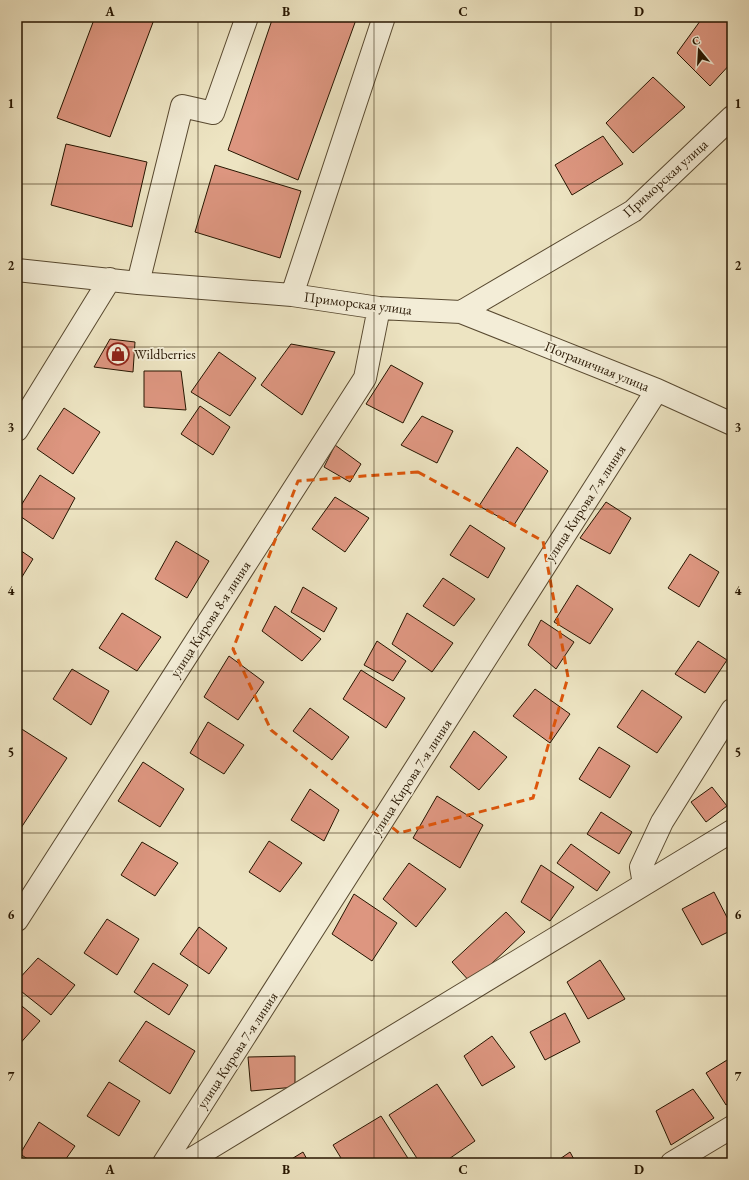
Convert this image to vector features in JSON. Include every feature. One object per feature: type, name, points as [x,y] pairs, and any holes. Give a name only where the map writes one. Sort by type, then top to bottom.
[{"type":"street","points":[[138,283],[182,106],[213,113],[248,17]]},
{"type":"street","points":[[292,295],[384,17]]},
{"type":"street","name":"Приморская улица","points":[[17,270],[138,283],[292,295],[379,308],[461,312],[633,211],[732,117]]},
{"type":"street","points":[[17,430],[110,279]]},
{"type":"street","name":"улица Кирова 8-я линия","points":[[17,920],[365,378],[379,308]]},
{"type":"street","name":"Пограничная улица","points":[[461,312],[657,390],[732,424]]},
{"type":"street","name":"улица Кирова 7-я линия","points":[[164,1163],[657,390]]},
{"type":"street","points":[[644,884],[641,867],[662,822],[732,710]]},
{"type":"street","points":[[185,1163],[732,831]]},
{"type":"street","points":[[672,1163],[732,1127]]},
{"type":"highlighted area","points":[[418,472],[543,541],[568,677],[533,798],[399,833],[271,730],[233,649],[298,481]]},
{"type":"building","points":[[95,17],[155,17],[110,137],[57,118]]},
{"type":"building","points":[[273,17],[357,17],[298,180],[228,150]]},
{"type":"building","points":[[703,17],[732,17],[732,62],[710,86],[677,53]]},
{"type":"building","points":[[653,77],[685,107],[633,153],[606,123]]},
{"type":"building","points":[[603,136],[623,164],[572,195],[555,165]]},
{"type":"building","points":[[66,144],[147,162],[132,227],[51,205]]},
{"type":"building","points":[[215,165],[301,191],[280,258],[195,232]]},
{"type":"building","name":"Wildberries","points":[[110,339],[135,342],[133,372],[94,367]]},
{"type":"building","points":[[291,344],[335,352],[302,415],[261,385]]},
{"type":"building","points":[[219,352],[256,378],[230,416],[191,392]]},
{"type":"building","points":[[391,365],[423,383],[403,423],[366,404]]},
{"type":"building","points":[[144,371],[181,371],[186,410],[144,407]]},
{"type":"building","points":[[200,406],[230,427],[213,455],[181,434]]},
{"type":"building","points":[[64,408],[100,432],[73,474],[37,449]]},
{"type":"building","points":[[422,416],[453,431],[437,463],[401,445]]},
{"type":"building","points":[[335,445],[361,464],[350,482],[324,467]]},
{"type":"building","points":[[517,447],[548,471],[514,525],[479,506]]},
{"type":"building","points":[[40,475],[75,498],[53,539],[17,514]]},
{"type":"building","points":[[335,497],[369,518],[345,552],[312,529]]},
{"type":"building","points":[[606,502],[631,518],[610,554],[580,538]]},
{"type":"building","points":[[470,525],[505,548],[488,578],[450,555]]},
{"type":"building","points":[[176,541],[209,561],[187,598],[155,579]]},
{"type":"building","points":[[17,548],[33,559],[17,585]]},
{"type":"building","points":[[690,554],[719,572],[699,607],[668,588]]},
{"type":"building","points":[[443,578],[475,599],[454,626],[423,606]]},
{"type":"building","points":[[577,585],[613,609],[590,644],[554,622]]},
{"type":"building","points":[[303,587],[337,608],[324,632],[291,612]]},
{"type":"building","points":[[275,606],[321,639],[302,661],[262,631]]},
{"type":"building","points":[[122,613],[161,637],[137,671],[99,648]]},
{"type":"building","points":[[407,613],[453,643],[432,672],[392,644]]},
{"type":"building","points":[[541,620],[574,642],[556,669],[528,645]]},
{"type":"building","points":[[377,641],[406,661],[393,681],[364,665]]},
{"type":"building","points":[[698,641],[727,660],[705,693],[675,674]]},
{"type":"building","points":[[229,656],[264,682],[238,720],[204,697]]},
{"type":"building","points":[[72,669],[109,691],[91,725],[53,699]]},
{"type":"building","points":[[361,670],[405,698],[386,728],[343,699]]},
{"type":"building","points":[[535,689],[570,714],[550,743],[513,716]]},
{"type":"building","points":[[642,690],[682,717],[657,753],[617,727]]},
{"type":"building","points":[[310,708],[349,737],[332,760],[293,731]]},
{"type":"building","points":[[208,722],[244,745],[224,774],[190,753]]},
{"type":"building","points":[[17,726],[67,758],[17,834]]},
{"type":"building","points":[[474,731],[507,757],[479,790],[450,767]]},
{"type":"building","points":[[599,747],[630,766],[610,798],[579,779]]},
{"type":"building","points":[[143,762],[184,789],[160,827],[118,801]]},
{"type":"building","points":[[712,787],[727,806],[706,822],[691,802]]},
{"type":"building","points":[[310,789],[339,810],[324,841],[291,820]]},
{"type":"building","points":[[437,796],[483,825],[460,868],[413,838]]},
{"type":"building","points":[[601,812],[632,832],[619,854],[587,834]]},
{"type":"building","points":[[269,841],[302,863],[280,892],[249,872]]},
{"type":"building","points":[[142,842],[178,863],[155,896],[121,875]]},
{"type":"building","points":[[571,844],[610,872],[597,891],[557,863]]},
{"type":"building","points":[[409,863],[446,889],[416,927],[383,899]]},
{"type":"building","points":[[541,865],[574,887],[550,921],[521,902]]},
{"type":"building","points":[[714,892],[732,927],[732,930],[702,945],[682,909]]},
{"type":"building","points":[[354,894],[397,923],[372,961],[332,934]]},
{"type":"building","points":[[506,912],[525,932],[471,983],[452,962]]},
{"type":"building","points":[[107,919],[139,939],[117,975],[84,953]]},
{"type":"building","points":[[199,927],[227,948],[209,974],[180,954]]},
{"type":"building","points":[[38,958],[75,985],[51,1015],[17,988],[17,981]]},
{"type":"building","points":[[600,960],[625,999],[588,1019],[567,982]]},
{"type":"building","points":[[153,963],[188,985],[169,1015],[134,992]]},
{"type":"building","points":[[17,1002],[40,1021],[17,1047]]},
{"type":"building","points":[[565,1013],[580,1042],[545,1060],[530,1032]]},
{"type":"building","points":[[146,1021],[195,1051],[170,1094],[119,1061]]},
{"type":"building","points":[[492,1036],[515,1067],[482,1086],[464,1056]]},
{"type":"building","points":[[295,1056],[295,1087],[251,1091],[248,1057]]},
{"type":"building","points":[[732,1057],[732,1101],[726,1105],[706,1073]]},
{"type":"building","points":[[109,1082],[140,1101],[119,1136],[87,1116]]},
{"type":"building","points":[[437,1084],[475,1141],[443,1163],[420,1163],[389,1115]]},
{"type":"building","points":[[693,1089],[714,1118],[671,1145],[656,1111]]},
{"type":"building","points":[[381,1116],[411,1163],[344,1163],[333,1145]]},
{"type":"building","points":[[39,1122],[75,1146],[63,1163],[34,1163],[20,1154]]},
{"type":"building","points":[[303,1152],[309,1163],[285,1163]]},
{"type":"building","points":[[570,1152],[576,1163],[554,1163]]},
{"type":"place","name":"Wildberries","points":[[118,354]]}]
